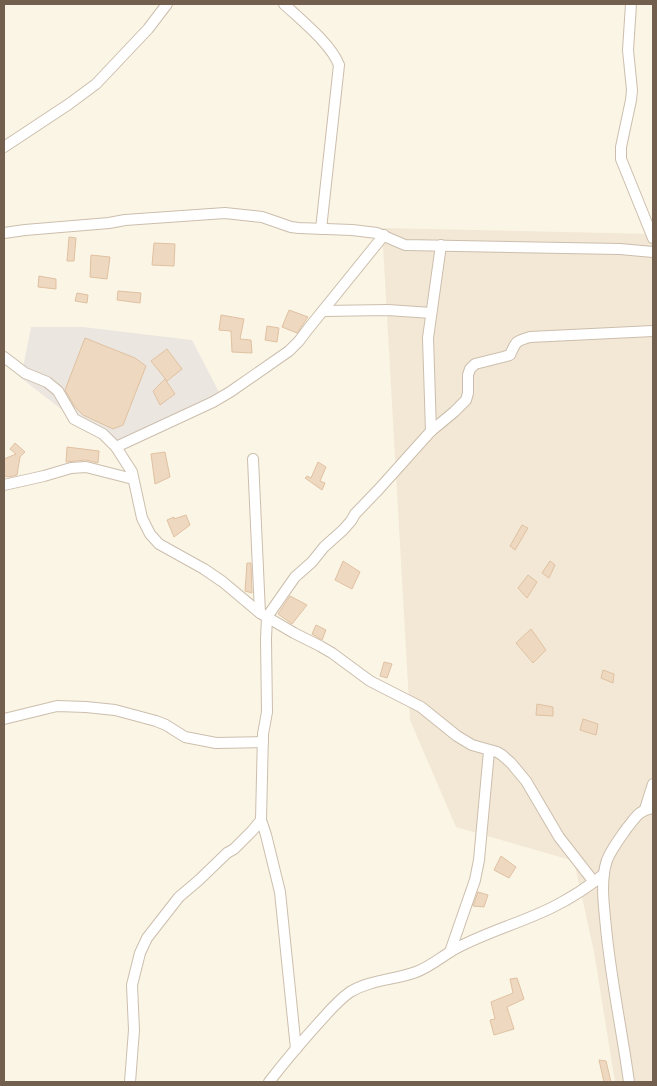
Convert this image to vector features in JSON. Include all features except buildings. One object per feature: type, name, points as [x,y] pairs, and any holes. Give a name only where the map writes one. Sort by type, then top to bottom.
[{"type":"street","points":[[4,147],[96,84],[148,29],[167,4]]},
{"type":"street","points":[[284,4],[329,46],[339,65],[321,229]]},
{"type":"street","points":[[631,4],[628,50],[632,90],[621,147],[621,159],[653,238]]},
{"type":"street","points":[[4,233],[125,220],[225,213],[262,217],[291,227],[352,230],[384,236],[405,245],[620,249],[653,252]]},
{"type":"street","points":[[116,446],[213,402],[288,351],[299,341],[384,236]]},
{"type":"street","points":[[431,431],[428,338],[441,245]]},
{"type":"street","points":[[323,311],[388,310],[431,314]]},
{"type":"street","points":[[264,615],[295,578],[347,526],[355,514],[431,431],[466,400],[468,375],[470,369],[475,364],[510,355],[515,343],[530,337],[653,331]]},
{"type":"street","points":[[4,357],[25,373],[46,382],[58,391],[74,419],[103,434],[116,446],[132,472],[142,518],[150,534],[159,544],[204,569],[264,615],[326,650],[370,682],[421,707],[457,736],[472,745],[502,755],[526,781],[559,837],[594,882]]},
{"type":"street","points":[[253,460],[266,638],[267,712],[263,742],[261,820],[280,892],[296,1049]]},
{"type":"street","points":[[4,485],[71,468],[86,467],[133,479]]},
{"type":"street","points":[[4,719],[52,706],[86,707],[114,710],[166,725],[185,737],[216,742],[263,742]]},
{"type":"street","points":[[450,952],[480,860],[489,751]]},
{"type":"street","points":[[629,1082],[609,955],[603,892],[604,874],[607,860],[616,843],[638,815],[649,808],[653,784]]},
{"type":"street","points":[[130,1082],[134,1030],[132,985],[146,938],[179,897],[227,853],[234,849],[261,820]]},
{"type":"street","points":[[269,1082],[306,1036],[340,999],[351,992],[372,983],[418,972],[450,952],[552,908],[586,888],[604,874]]},
{"type":"shaded area","points":[[382,228],[653,234],[653,1082],[615,1082],[594,952],[574,861],[456,827],[410,720]]},
{"type":"shaded area","points":[[31,327],[83,327],[192,340],[220,394],[115,441],[74,419],[21,378]]}]
